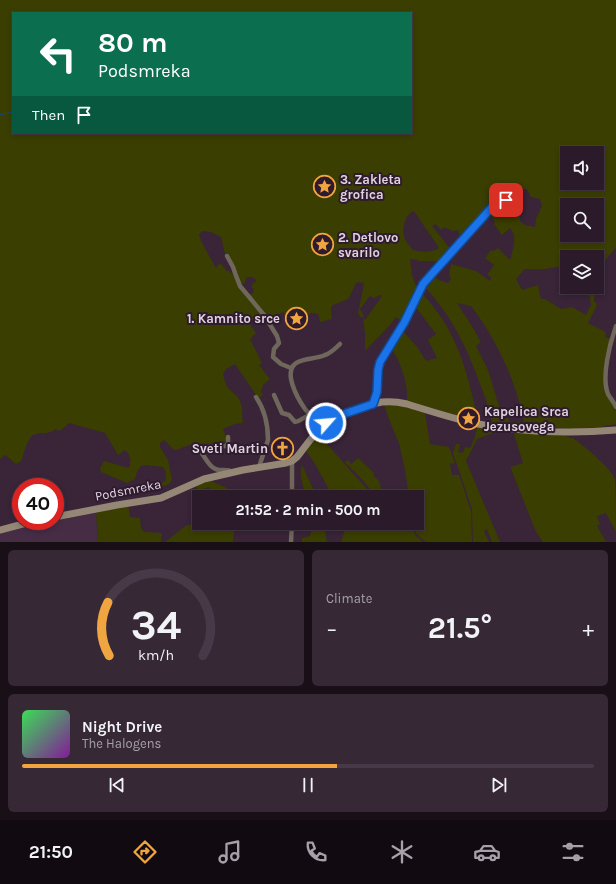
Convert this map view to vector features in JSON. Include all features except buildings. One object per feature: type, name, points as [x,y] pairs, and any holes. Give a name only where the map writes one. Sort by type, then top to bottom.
[{"type":"street","points":[[373,404],[377,392],[380,362],[404,323],[423,284],[493,206],[506,200]]},
{"type":"street","points":[[227,256],[240,286],[264,315],[277,336],[279,343],[274,349],[272,357],[281,364],[291,368]]},
{"type":"street","points":[[616,326],[605,370],[604,382],[608,394],[616,407]]},
{"type":"street","points":[[324,425],[317,417],[307,411],[297,394],[290,372],[291,368],[298,362],[325,355],[340,344]]},
{"type":"street","points":[[274,395],[282,413],[288,414],[294,422],[297,422],[311,414]]},
{"type":"street","points":[[256,397],[264,412],[268,436],[259,467]]},
{"type":"street","points":[[292,490],[292,461],[324,425],[341,415],[382,402],[396,402],[469,422],[500,427],[569,432],[616,430]]},
{"type":"street","points":[[228,437],[228,443],[226,446],[206,447],[203,448],[201,452],[217,470],[229,470],[232,472]]},
{"type":"street","name":"Podsmreka","points":[[64,515],[161,498],[204,479],[232,472],[292,461]]},
{"type":"street","points":[[0,530],[12,527]]},
{"type":"street","points":[[291,542],[292,530]]},
{"type":"shaded area","points":[[0,0],[616,0],[616,248],[604,261],[604,250],[560,250],[560,266],[545,269],[525,269],[516,279],[522,290],[538,285],[541,299],[545,299],[561,309],[572,307],[586,315],[591,305],[589,294],[595,294],[594,301],[597,305],[588,323],[606,332],[605,337],[611,339],[603,372],[603,379],[605,389],[616,410],[616,424],[573,429],[492,423],[475,370],[464,344],[443,309],[424,286],[433,275],[439,280],[448,283],[451,279],[449,275],[451,264],[476,271],[490,281],[491,277],[487,275],[494,265],[485,258],[491,250],[493,251],[498,248],[510,260],[514,243],[514,235],[510,228],[502,235],[494,224],[495,222],[491,215],[520,217],[520,221],[525,225],[535,227],[536,219],[542,206],[540,199],[531,197],[527,189],[517,188],[507,194],[508,198],[497,202],[461,240],[458,230],[453,231],[444,227],[441,230],[436,224],[432,226],[452,251],[442,261],[418,261],[410,259],[412,275],[418,292],[417,296],[404,320],[396,317],[365,351],[363,318],[365,320],[382,296],[380,295],[374,298],[370,296],[360,309],[364,316],[362,318],[358,314],[364,283],[359,282],[356,283],[349,298],[333,305],[331,308],[332,319],[320,322],[318,314],[311,313],[304,317],[295,319],[294,323],[290,324],[283,312],[267,318],[249,294],[253,293],[254,288],[252,288],[252,284],[256,282],[256,280],[251,277],[247,277],[245,283],[240,284],[234,265],[228,254],[225,254],[221,237],[211,232],[203,231],[199,234],[201,241],[216,268],[220,263],[227,271],[234,275],[239,286],[264,317],[259,320],[256,317],[249,323],[256,333],[250,339],[262,363],[259,365],[270,379],[263,385],[261,392],[263,395],[258,398],[235,364],[226,369],[223,374],[229,389],[240,401],[243,423],[235,424],[223,429],[226,438],[224,443],[192,444],[174,450],[164,440],[160,443],[160,447],[168,460],[172,480],[169,484],[161,487],[159,484],[165,481],[166,475],[163,467],[146,465],[141,466],[135,479],[127,483],[101,472],[100,469],[104,461],[129,468],[130,458],[128,454],[125,450],[118,455],[105,433],[69,423],[60,431],[55,429],[50,432],[36,434],[31,437],[21,461],[16,464],[5,455],[0,459]],"holes":[[[414,211],[439,248],[426,252],[413,250],[405,240],[403,233],[406,218]],[[457,303],[471,306],[497,346],[516,391],[524,422],[510,422],[508,418],[503,419],[488,370],[476,346],[481,342]]]},
{"type":"shaded area","points":[[421,292],[444,322],[459,351],[469,383],[478,419],[477,421],[407,401],[407,388],[403,373],[394,352],[390,347],[402,330],[418,348],[426,361],[437,358],[428,340],[436,334],[414,305]]},
{"type":"shaded area","points":[[396,404],[425,413],[430,444],[449,447],[455,463],[450,464],[452,475],[459,475],[471,511],[472,542],[427,542],[415,532],[418,530],[424,530],[424,490],[408,490],[399,443],[384,405]]},
{"type":"shaded area","points":[[477,427],[499,431],[477,439],[466,461],[500,542],[492,542],[487,529],[484,531],[489,542],[473,542],[472,509],[453,453],[456,444],[460,444],[458,452],[463,453],[465,447],[470,448],[475,437]]},
{"type":"shaded area","points":[[513,431],[564,435],[573,438],[590,451],[608,469],[615,479],[616,532],[606,513],[597,516],[600,524],[597,526],[606,542],[543,542],[536,532],[511,469],[511,467],[523,463]]},
{"type":"shaded area","points":[[319,435],[368,490],[329,490],[314,462],[306,451]]},
{"type":"shaded area","points":[[358,458],[374,473],[373,475],[379,481],[381,489],[370,490],[345,462],[348,460],[351,464]]},
{"type":"shaded area","points":[[302,465],[314,490],[304,490],[301,468]]},
{"type":"shaded area","points":[[211,481],[227,488],[228,490],[210,490],[209,487],[197,490],[196,484]]},
{"type":"shaded area","points":[[128,505],[130,517],[140,518],[141,528],[144,532],[162,533],[161,542],[98,542],[96,513]]},
{"type":"shaded area","points":[[96,513],[98,542],[0,542],[0,530],[12,527],[12,530],[64,530],[64,519]]},
{"type":"shaded area","points":[[192,523],[192,530],[234,530],[233,542],[165,542],[187,525]]},
{"type":"shaded area","points":[[311,530],[325,530],[327,542],[302,542],[302,538],[310,536]]},
{"type":"shaded area","points":[[344,530],[413,530],[416,536],[423,542],[341,542]]},
{"type":"waterway","points":[[0,115],[12,112]]},
{"type":"place","name":"3. Zakleta grofica","points":[[325,186]]},
{"type":"place","name":"2. Detlovo svarilo","points":[[323,244]]},
{"type":"place","name":"1. Kamnito srce","points":[[296,318]]},
{"type":"place","name":"Kapelica Srca Jezusovega","points":[[469,418]]},
{"type":"place","name":"Sveti Martin","points":[[283,448]]},
{"type":"route","points":[[326,423],[341,415],[373,404],[378,387],[378,370],[381,359],[404,323],[423,284],[493,206],[506,200]]}]
